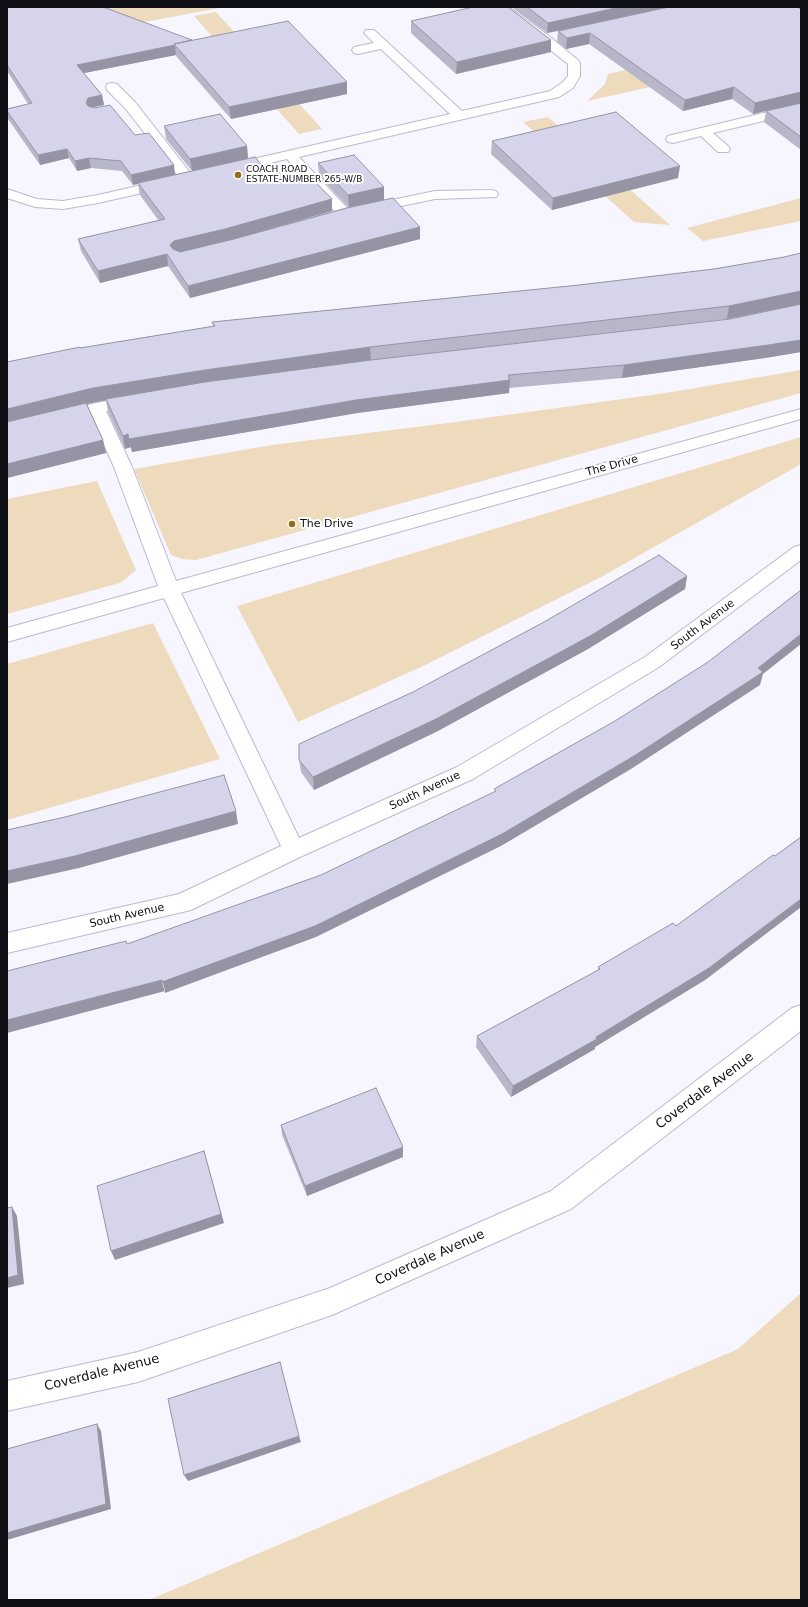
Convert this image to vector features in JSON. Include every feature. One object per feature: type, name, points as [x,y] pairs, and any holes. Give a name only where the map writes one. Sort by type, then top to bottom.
[{"type":"street","points":[[216,172],[554,94],[568,85],[574,76],[574,63],[551,38],[501,7]]},
{"type":"street","points":[[370,33],[460,116]]},
{"type":"street","points":[[358,50],[384,45]]},
{"type":"street","points":[[112,87],[130,104],[187,178]]},
{"type":"street","points":[[116,108],[130,104]]},
{"type":"street","points":[[673,140],[801,108]]},
{"type":"street","points":[[704,132],[723,149]]},
{"type":"street","points":[[290,155],[345,214]]},
{"type":"street","points":[[7,193],[35,202],[63,205],[98,199],[202,175]]},
{"type":"street","points":[[330,218],[435,194],[491,194]]},
{"type":"street","points":[[7,429],[96,408],[153,398]]},
{"type":"street","points":[[96,408],[123,467],[169,589],[294,850]]},
{"type":"street","name":"The Drive","points":[[7,635],[801,414]]},
{"type":"street","name":"South Avenue","points":[[7,943],[183,903],[294,850],[465,773],[652,662],[801,551]]},
{"type":"street","name":"Coverdale Avenue","points":[[7,1396],[138,1367],[332,1301],[561,1200],[801,1016]]},
{"type":"shaded area","points":[[90,7],[225,7],[48,40]]},
{"type":"shaded area","points":[[216,12],[322,129],[299,134],[194,16]]},
{"type":"shaded area","points":[[743,42],[771,60],[587,101],[605,84],[608,74]]},
{"type":"shaded area","points":[[548,117],[670,225],[634,222],[523,122]]},
{"type":"shaded area","points":[[801,198],[801,221],[703,241],[687,228]]},
{"type":"shaded area","points":[[801,370],[801,393],[196,560],[182,559],[171,555],[134,469],[272,445],[456,422],[666,393]]},
{"type":"shaded area","points":[[801,437],[801,464],[601,577],[421,667],[298,722],[237,606]]},
{"type":"shaded area","points":[[97,481],[136,570],[120,583],[7,614],[7,499]]},
{"type":"shaded area","points":[[153,623],[220,759],[7,820],[7,664]]},
{"type":"shaded area","points":[[801,1293],[801,1600],[149,1600],[738,1349]]},
{"type":"building","points":[[7,7],[103,7],[192,40],[174,44],[175,45],[77,65],[102,95],[88,98],[86,103],[88,106],[95,108],[110,105],[135,135],[149,133],[174,165],[131,175],[121,161],[89,158],[75,161],[67,149],[38,155],[7,111],[7,109],[32,103],[7,65]]},
{"type":"building","points":[[473,7],[508,7],[551,40],[457,62],[411,21]]},
{"type":"building","points":[[527,7],[620,7],[548,23]]},
{"type":"building","points":[[669,7],[797,7],[801,9],[801,92],[755,103],[734,87],[685,100],[590,33],[567,38],[558,31]]},
{"type":"building","points":[[288,21],[347,82],[229,107],[174,44]]},
{"type":"building","points":[[801,103],[801,137],[766,111]]},
{"type":"building","points":[[616,112],[680,166],[553,198],[492,141]]},
{"type":"building","points":[[220,114],[247,146],[190,159],[164,126]]},
{"type":"building","points":[[354,155],[384,187],[348,195],[318,163]]},
{"type":"building","points":[[255,157],[270,175],[302,168],[332,199],[225,229],[174,241],[170,245],[173,249],[180,252],[347,208],[393,198],[420,227],[188,286],[167,254],[98,271],[78,239],[165,219],[138,183]]},
{"type":"building","points":[[801,253],[801,291],[729,306],[370,347],[205,370],[93,388],[7,409],[7,362],[80,347],[215,326],[212,322],[579,285],[714,269]]},
{"type":"building","points":[[801,304],[801,340],[624,365],[508,375],[510,380],[356,400],[129,439],[128,434],[123,436],[106,399],[205,382],[371,360],[730,319]]},
{"type":"building","points":[[86,403],[103,440],[7,464],[7,422]]},
{"type":"building","points":[[659,555],[687,576],[590,636],[436,719],[313,777],[299,760],[299,744],[413,692],[544,622]]},
{"type":"building","points":[[801,590],[801,634],[758,668],[763,672],[634,756],[502,834],[315,926],[162,982],[162,980],[7,1020],[7,971],[126,941],[127,944],[321,875],[496,791],[494,789],[615,721],[708,662]]},
{"type":"building","points":[[224,775],[236,811],[75,856],[7,871],[7,830],[65,817]]},
{"type":"building","points":[[801,837],[801,899],[709,968],[596,1037],[597,1039],[513,1086],[477,1036],[600,969],[598,967],[673,923],[676,926],[773,855],[775,856]]},
{"type":"building","points":[[376,1088],[403,1147],[305,1186],[281,1125]]},
{"type":"building","points":[[204,1151],[221,1214],[111,1251],[97,1186]]},
{"type":"building","points":[[12,1207],[18,1275],[7,1278],[7,1208]]},
{"type":"building","points":[[280,1362],[299,1436],[184,1475],[168,1399]]},
{"type":"building","points":[[97,1424],[106,1504],[7,1533],[7,1449]]},
{"type":"place","name":"COACH ROAD ESTATE-NUMBER 265-W/B","points":[[238,175]]},
{"type":"place","name":"The Drive","points":[[292,524]]}]
